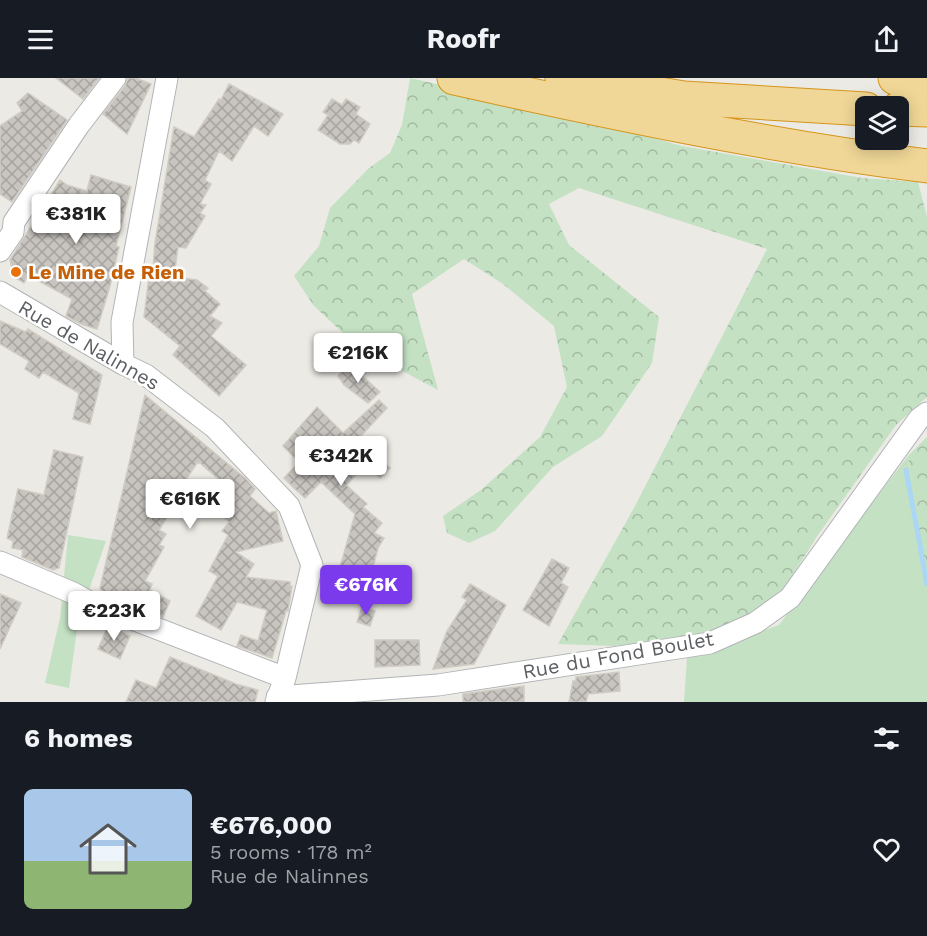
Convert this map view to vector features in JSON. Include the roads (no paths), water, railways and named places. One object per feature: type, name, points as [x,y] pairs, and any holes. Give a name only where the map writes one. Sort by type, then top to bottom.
[{"type":"highway","points":[[454,78],[722,135],[927,166]]},
{"type":"highway","points":[[562,78],[684,98],[855,108]]},
{"type":"highway","points":[[895,78],[927,79]]},
{"type":"highway","points":[[909,109],[927,110]]},
{"type":"street","points":[[0,252],[13,232],[14,222],[114,78]]},
{"type":"street","points":[[123,364],[122,322],[167,78]]},
{"type":"street","name":"Rue de Nalinnes","points":[[0,292],[123,364],[146,375],[215,428],[289,506],[312,565],[279,692]]},
{"type":"street","name":"Rue du Fond Boulet","points":[[279,692],[438,685],[710,643],[755,623],[790,598],[919,419],[927,413]]},
{"type":"street","points":[[0,562],[73,593],[279,692]]},
{"type":"waterway","points":[[906,470],[927,584]]},
{"type":"place","name":"Le Mine de Rien","points":[[16,272]]}]
